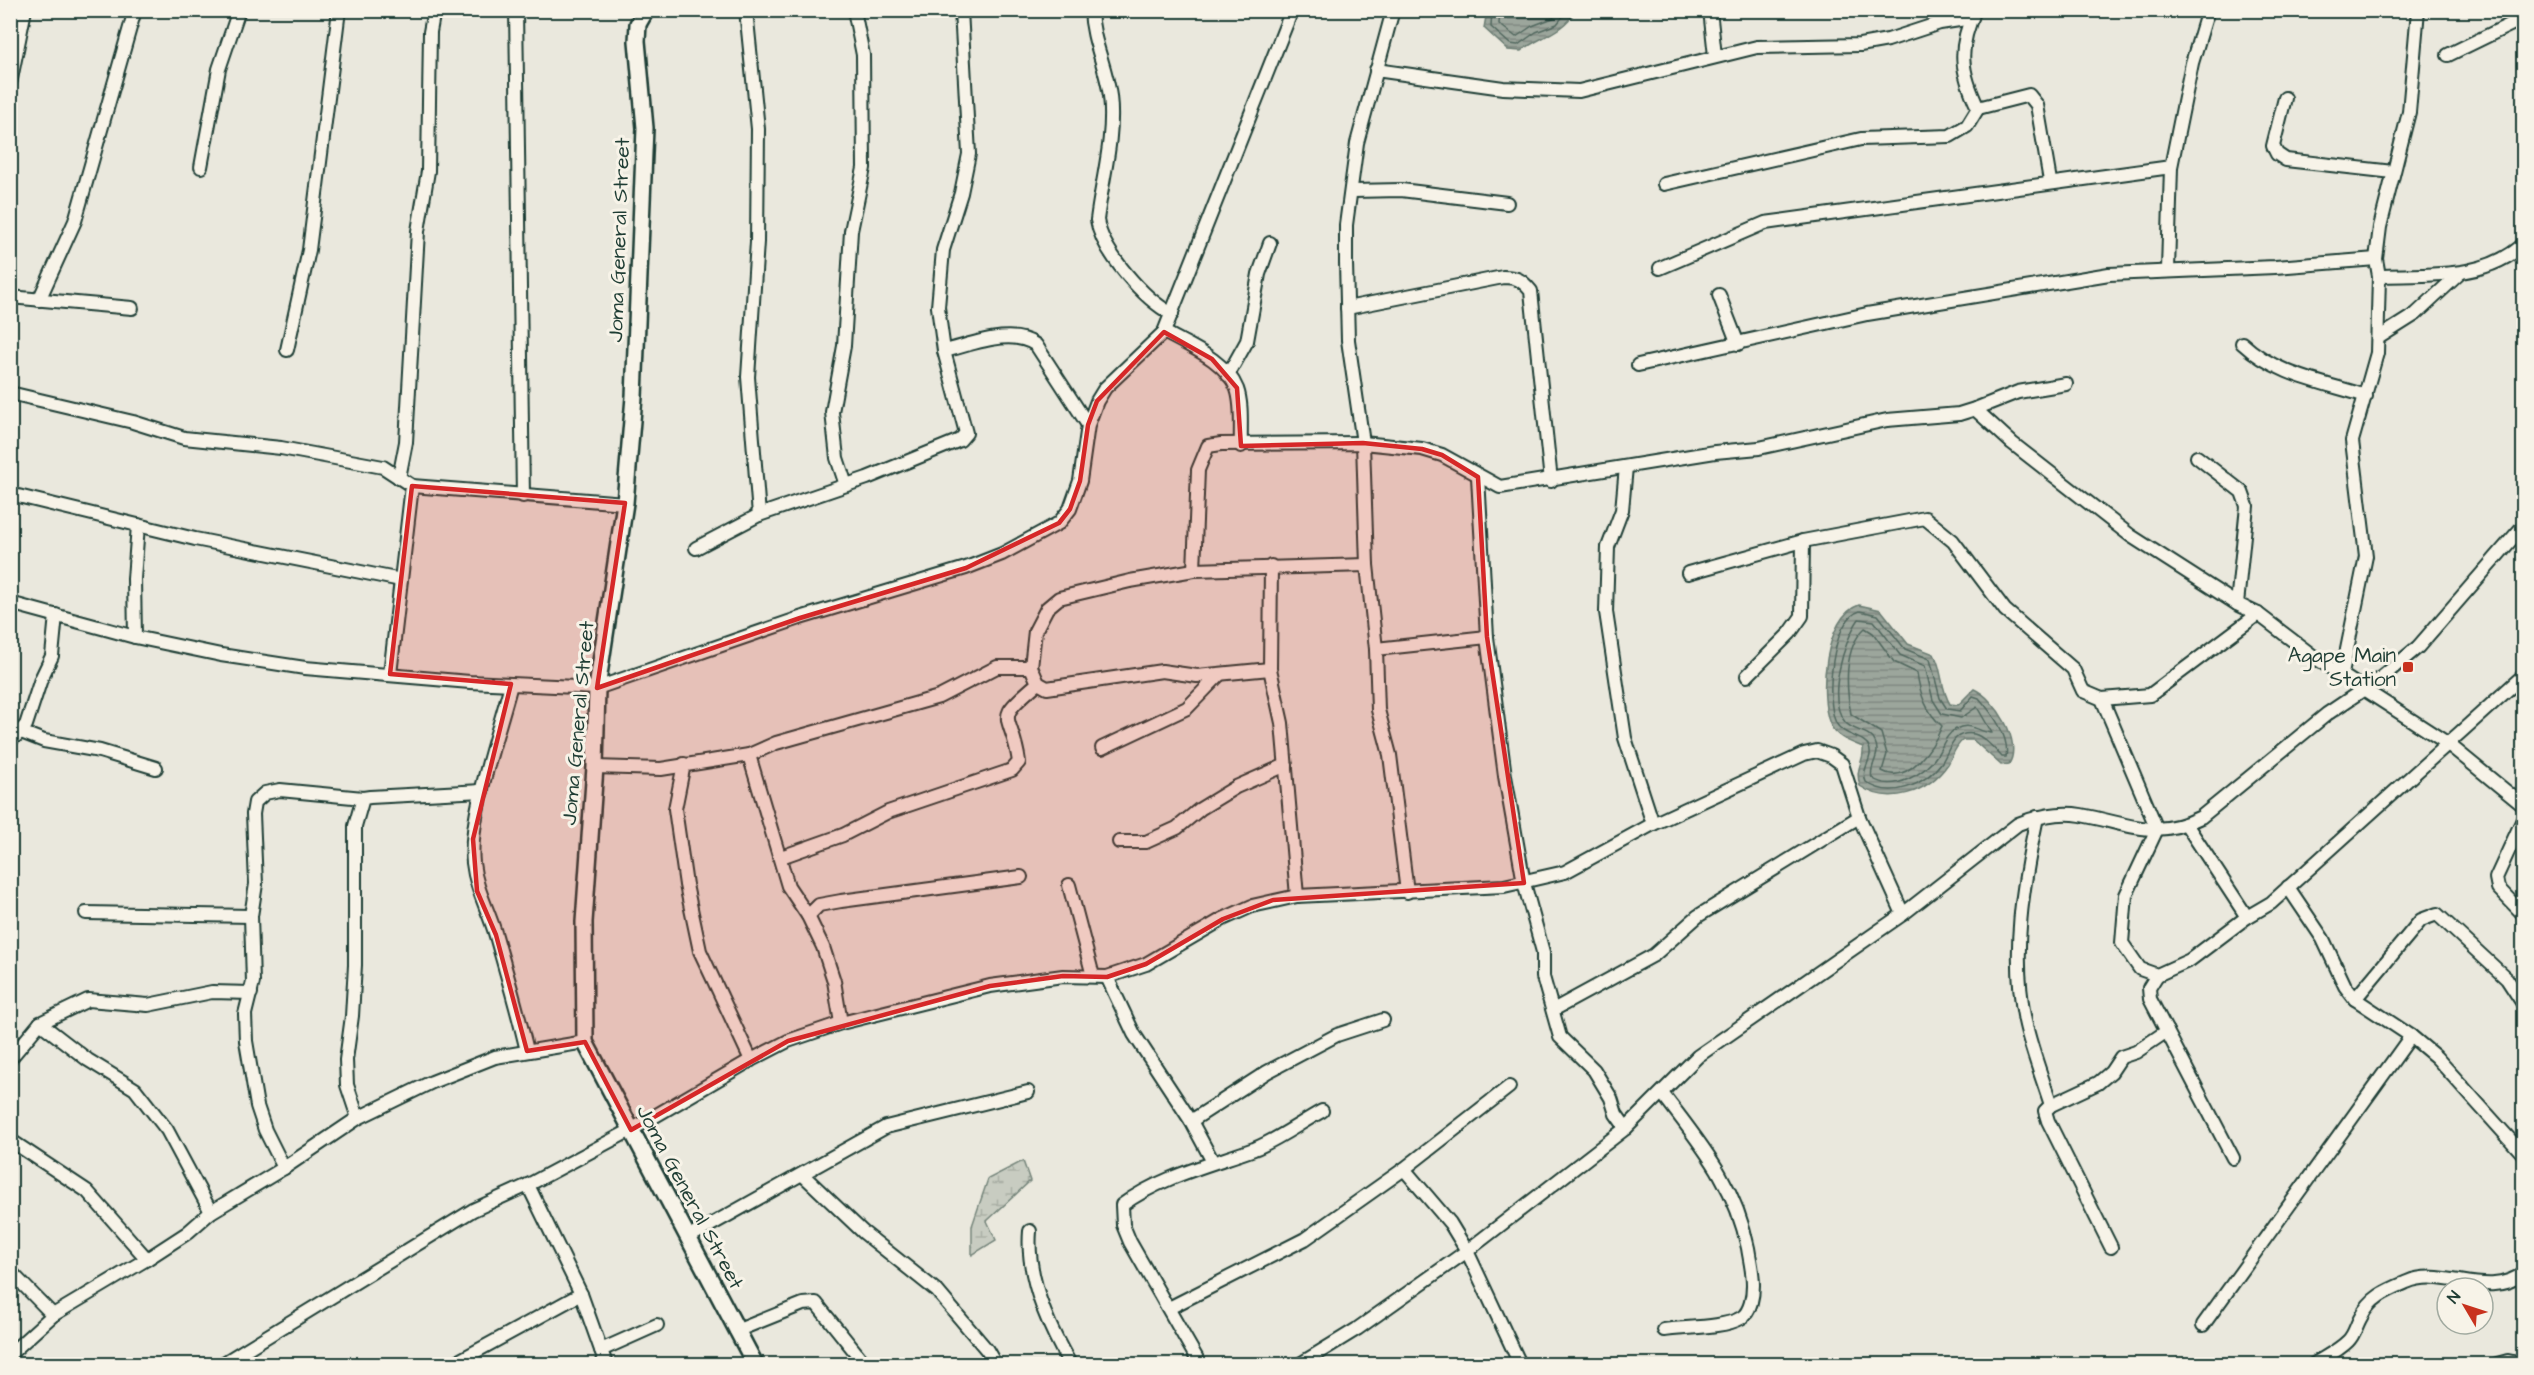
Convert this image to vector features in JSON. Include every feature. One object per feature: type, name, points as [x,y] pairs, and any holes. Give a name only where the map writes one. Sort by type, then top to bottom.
[{"type":"street","points":[[10,84],[25,10]]},
{"type":"street","points":[[39,300],[75,221],[135,10]]},
{"type":"street","points":[[201,167],[219,69],[238,10]]},
{"type":"street","points":[[287,350],[309,250],[330,63],[339,10]]},
{"type":"street","points":[[399,478],[406,442],[418,231],[428,171],[430,32],[434,10]]},
{"type":"street","points":[[516,10],[523,496]]},
{"type":"street","name":"Joma General Street","points":[[646,10],[638,24],[637,41],[645,128],[634,397],[625,503],[597,688],[595,767],[584,922],[585,1042],[755,1365]]},
{"type":"street","points":[[746,10],[758,129],[757,242],[752,281],[748,377],[759,515]]},
{"type":"street","points":[[846,485],[837,458],[832,412],[844,346],[851,231],[864,168],[863,56],[854,10]]},
{"type":"street","points":[[696,548],[759,515],[846,485],[960,440],[966,433],[944,351],[938,307],[943,250],[961,193],[969,154],[961,10]]},
{"type":"street","points":[[1091,10],[1091,31],[1103,64],[1110,97],[1111,122],[1097,220],[1099,235],[1113,257],[1141,288],[1172,314]]},
{"type":"street","points":[[10,603],[135,637],[221,655],[295,666],[511,684],[597,688],[800,618],[966,568],[1043,533],[1059,523],[1070,509],[1080,481],[1088,425],[1105,388],[1164,332],[1292,10]]},
{"type":"street","points":[[1393,10],[1357,144],[1353,191],[1346,225],[1347,308],[1348,340],[1363,443],[1367,565],[1376,649],[1378,710],[1390,755],[1407,892]]},
{"type":"street","points":[[1710,10],[1715,57]]},
{"type":"street","points":[[2168,270],[2170,167],[2192,63],[2208,10]]},
{"type":"street","points":[[2342,674],[2366,556],[2352,441],[2378,353],[2379,276],[2376,259],[2380,227],[2409,112],[2418,10]]},
{"type":"street","points":[[1376,70],[1503,88],[1579,91],[1757,47],[1860,45],[1888,40],[1974,14]]},
{"type":"street","points":[[1974,14],[1966,40],[1964,78],[1978,108]]},
{"type":"street","points":[[2448,54],[2523,18]]},
{"type":"street","points":[[1664,184],[1862,139],[1950,136],[1967,126],[1978,108],[2029,95],[2037,105],[2050,181]]},
{"type":"street","points":[[2285,98],[2274,146],[2277,154],[2286,160],[2393,172]]},
{"type":"street","points":[[1660,268],[1765,223],[1968,197],[2050,181],[2087,180],[2170,167]]},
{"type":"street","points":[[1353,191],[1401,190],[1507,203]]},
{"type":"street","points":[[1228,375],[1248,341],[1259,274],[1270,243]]},
{"type":"street","points":[[2379,276],[2460,273],[2483,268],[2506,258],[2523,244]]},
{"type":"street","points":[[1638,365],[1900,308],[2109,274],[2275,267],[2376,259]]},
{"type":"street","points":[[2378,338],[2416,314],[2460,273]]},
{"type":"street","points":[[1347,308],[1503,277],[1517,277],[1524,282],[1531,291],[1551,481]]},
{"type":"street","points":[[1719,294],[1738,344]]},
{"type":"street","points":[[10,297],[132,308]]},
{"type":"street","points":[[1164,332],[1212,359],[1237,388],[1240,402],[1240,446]]},
{"type":"street","points":[[944,351],[998,339],[1027,339],[1036,345],[1088,425]]},
{"type":"street","points":[[2242,343],[2259,359],[2278,369],[2366,396]]},
{"type":"street","points":[[1194,570],[1198,470],[1208,446],[1363,443],[1422,449],[1443,454],[1478,477],[1500,487],[1760,448],[1887,420],[1959,414],[1975,410],[2018,392],[2066,384]]},
{"type":"street","points":[[10,393],[125,420],[184,438],[281,448],[383,467],[412,486],[625,503]]},
{"type":"street","points":[[1975,410],[2131,536],[2237,604],[2258,614],[2317,659],[2447,743],[2523,806]]},
{"type":"street","points":[[2196,457],[2242,492],[2245,498],[2247,506],[2237,604]]},
{"type":"street","points":[[1626,467],[1622,510],[1608,547],[1606,612],[1625,738],[1653,824]]},
{"type":"street","points":[[1478,477],[1487,638],[1505,776],[1524,883],[1543,952],[1543,977],[1560,1036],[1594,1070],[1611,1098],[1616,1114],[1626,1128]]},
{"type":"street","points":[[390,674],[412,486]]},
{"type":"street","points":[[10,494],[138,525],[401,580]]},
{"type":"street","points":[[1688,573],[1803,541],[1925,518],[1953,541],[2005,610],[2073,669],[2083,691],[2102,699],[2150,695],[2258,614]]},
{"type":"street","points":[[135,637],[134,579],[138,525]]},
{"type":"street","points":[[1300,1365],[1357,1329],[1467,1251],[1626,1128],[1662,1093],[1681,1070],[1698,1056],[1903,914],[2018,824],[2037,817],[2078,814],[2144,831],[2186,825],[2201,817],[2327,714],[2418,647],[2523,525]]},
{"type":"street","points":[[1747,676],[1790,633],[1802,616],[1803,541]]},
{"type":"street","points":[[1270,669],[1197,676],[1162,672],[1047,688],[1038,683],[1031,667],[1035,631],[1052,602],[1130,581],[1194,570],[1367,565]]},
{"type":"street","points":[[1272,566],[1270,669],[1282,723],[1297,896]]},
{"type":"street","points":[[56,615],[52,656],[16,735],[100,751],[156,768]]},
{"type":"street","points":[[1376,649],[1487,638]]},
{"type":"street","points":[[595,767],[660,769],[749,755],[776,743],[939,697],[997,668],[1031,667]]},
{"type":"street","points":[[1102,748],[1188,708],[1220,675]]},
{"type":"street","points":[[2233,1158],[2150,999],[2149,988],[2157,975],[2190,960],[2247,917],[2271,903],[2523,675]]},
{"type":"street","points":[[781,857],[843,835],[888,812],[1011,770],[1018,762],[1006,718],[1009,709],[1038,683]]},
{"type":"street","points":[[511,684],[482,791],[473,839],[472,860],[477,891],[496,935],[504,969],[515,997],[527,1052]]},
{"type":"street","points":[[2102,699],[2157,830],[2126,895],[2122,943],[2140,969],[2157,975]]},
{"type":"street","points":[[222,1365],[473,1210],[528,1185],[788,1041],[841,1023],[990,987],[1064,976],[1107,977],[1146,964],[1223,919],[1252,906],[1297,896],[1407,892],[1524,883],[1565,872],[1653,824],[1804,754],[1817,752],[1831,756],[1842,764],[1859,817],[1903,914]]},
{"type":"street","points":[[749,755],[788,886],[808,916],[823,947],[834,981],[841,1023]]},
{"type":"street","points":[[684,764],[675,809],[686,885],[700,951],[751,1060]]},
{"type":"street","points":[[1119,843],[1146,842],[1177,828],[1200,808],[1236,787],[1286,765]]},
{"type":"street","points":[[284,1168],[265,1130],[257,1106],[256,1085],[246,1041],[245,1014],[253,982],[251,916],[256,884],[253,814],[255,802],[265,792],[280,790],[363,798],[482,791]]},
{"type":"street","points":[[358,1118],[347,1085],[346,1060],[352,1016],[355,965],[355,826],[363,798]]},
{"type":"street","points":[[1553,1010],[1654,955],[1698,916],[1859,817]]},
{"type":"street","points":[[2037,817],[2019,924],[2020,976],[2025,1021],[2050,1105]]},
{"type":"street","points":[[2523,817],[2496,878],[2498,888],[2523,915]]},
{"type":"street","points":[[2186,825],[2247,917]]},
{"type":"street","points":[[808,916],[819,905],[1022,877]]},
{"type":"street","points":[[1069,885],[1093,976]]},
{"type":"street","points":[[2288,887],[2323,939],[2345,986],[2355,999],[2411,1036],[2436,1057],[2523,1155]]},
{"type":"street","points":[[86,913],[251,916]]},
{"type":"street","points":[[2355,999],[2421,920],[2437,914],[2507,980],[2523,1005]]},
{"type":"street","points":[[1107,977],[1134,1034],[1191,1121],[1212,1162]]},
{"type":"street","points":[[10,1059],[40,1023],[88,1000],[148,1005],[212,992],[251,993]]},
{"type":"street","points":[[1191,1121],[1267,1072],[1337,1035],[1383,1020]]},
{"type":"street","points":[[40,1023],[88,1060],[135,1089],[167,1130],[212,1212]]},
{"type":"street","points":[[2111,1247],[2045,1111],[2050,1105],[2098,1083],[2111,1072],[2121,1057],[2136,1052],[2167,1030]]},
{"type":"street","points":[[2203,1325],[2411,1036]]},
{"type":"street","points":[[10,1354],[53,1315],[147,1259],[187,1233],[212,1212],[284,1168],[358,1118],[432,1082],[495,1057],[585,1042]]},
{"type":"street","points":[[1169,1308],[1305,1239],[1404,1169],[1509,1088]]},
{"type":"street","points":[[689,1237],[886,1127],[1028,1092]]},
{"type":"street","points":[[1662,1093],[1720,1171],[1732,1193],[1745,1231],[1753,1276],[1748,1311],[1742,1318],[1729,1323],[1664,1330]]},
{"type":"street","points":[[1200,1365],[1130,1242],[1123,1226],[1122,1205],[1212,1162],[1257,1148],[1322,1111]]},
{"type":"street","points":[[10,1140],[87,1191],[147,1259]]},
{"type":"street","points":[[1404,1169],[1450,1223],[1467,1251],[1520,1365]]},
{"type":"street","points":[[803,1175],[863,1232],[937,1291],[987,1350],[995,1365]]},
{"type":"street","points":[[528,1185],[581,1294],[606,1365]]},
{"type":"street","points":[[1030,1232],[1029,1246],[1036,1286],[1070,1365]]},
{"type":"street","points":[[10,1271],[53,1315]]},
{"type":"street","points":[[2314,1365],[2350,1340],[2368,1304],[2381,1294],[2408,1281],[2422,1276],[2480,1286],[2499,1283],[2523,1273]]},
{"type":"street","points":[[453,1365],[581,1294]]},
{"type":"street","points":[[736,1331],[803,1304],[816,1303],[865,1365]]},
{"type":"street","points":[[602,1350],[657,1325]]},
{"type":"street","points":[[2497,1365],[2508,1361],[2522,1365]]},
{"type":"highlighted area","points":[[1164,332],[1212,359],[1237,388],[1241,446],[1363,443],[1422,449],[1442,455],[1478,477],[1487,637],[1524,883],[1273,900],[1223,919],[1146,964],[1107,977],[1063,976],[990,986],[788,1041],[631,1130],[585,1042],[527,1051],[496,935],[477,891],[473,839],[511,684],[390,674],[412,486],[625,503],[597,688],[800,618],[966,568],[1059,523],[1070,509],[1080,481],[1088,425],[1097,401]]},
{"type":"green space","points":[[1023,1161],[1030,1181],[987,1221],[996,1240],[972,1255],[972,1226],[988,1179]]},
{"type":"water","points":[[1487,10],[1575,11],[1558,29],[1521,51],[1508,50],[1484,28]]},
{"type":"water","points":[[1859,605],[1881,610],[1908,644],[1934,654],[1950,704],[1958,705],[1974,689],[1990,701],[2010,733],[2012,755],[2009,764],[2001,765],[1973,740],[1963,740],[1940,774],[1919,789],[1895,795],[1883,795],[1860,786],[1858,774],[1863,757],[1863,747],[1844,739],[1833,729],[1826,711],[1825,695],[1827,658],[1838,624],[1847,612]]},
{"type":"place","name":"Agape Main Station","points":[[2408,667]]}]
